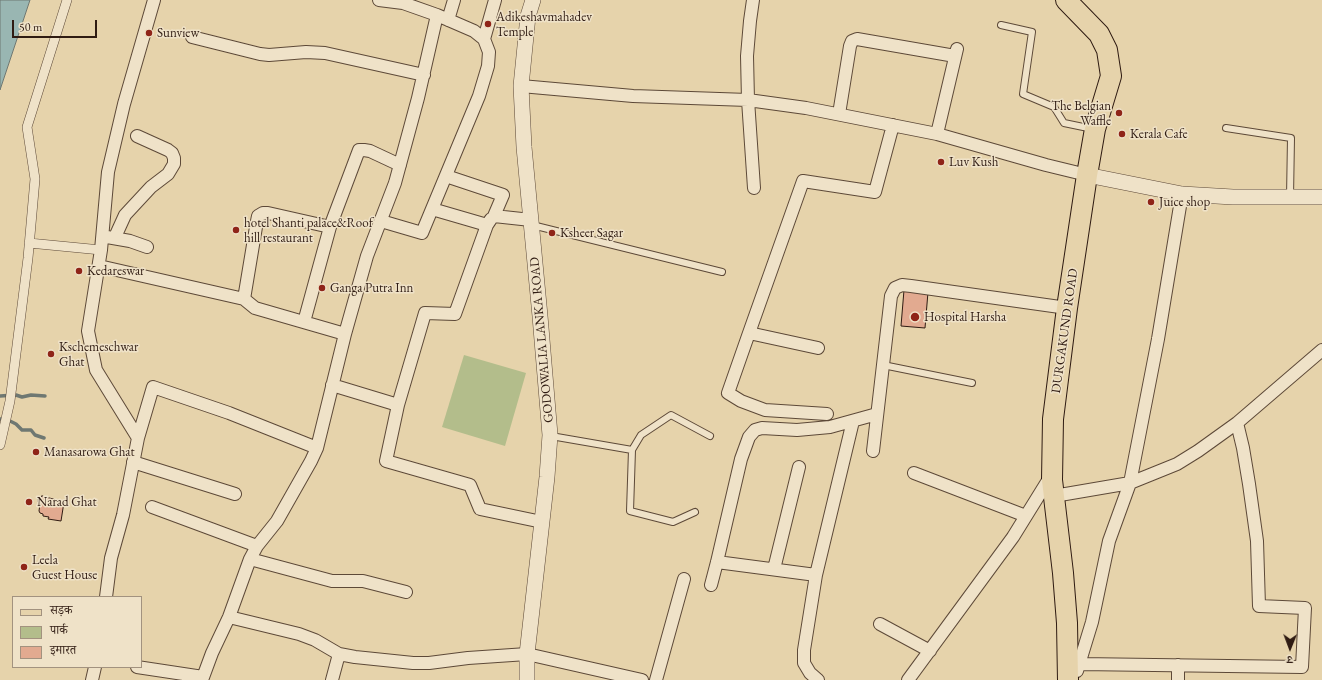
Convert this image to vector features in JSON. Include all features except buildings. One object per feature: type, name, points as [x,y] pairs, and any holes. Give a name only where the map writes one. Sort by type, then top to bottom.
[{"type":"main road","name":"DURGAKUND ROAD","points":[[1066,0],[1099,34],[1107,50],[1111,76],[1095,129],[1087,175],[1053,419],[1052,473],[1064,580],[1067,623],[1068,680]]},
{"type":"street","points":[[0,445],[10,401],[35,179],[27,127],[67,0]]},
{"type":"street","points":[[138,438],[96,370],[88,331],[99,266],[108,172],[124,104],[154,0]]},
{"type":"street","points":[[379,0],[403,2],[474,31],[484,39]]},
{"type":"street","points":[[142,668],[203,678],[250,560],[257,546],[277,521],[306,471],[317,448],[345,334],[367,256],[395,183],[424,75],[443,18],[454,0]]},
{"type":"street","points":[[381,221],[422,233],[479,96],[488,66],[488,52],[484,39],[495,0]]},
{"type":"street","name":"GODOWALIA LANKA ROAD","points":[[527,680],[527,654],[548,478],[550,435],[524,147],[521,86],[528,16],[533,0]]},
{"type":"street","points":[[754,0],[750,21],[748,56],[748,100],[754,188]]},
{"type":"street","points":[[192,37],[260,54],[269,55],[306,52],[325,53],[424,75]]},
{"type":"street","points":[[839,114],[852,40],[858,39],[956,53],[937,134]]},
{"type":"street","points":[[521,86],[633,96],[748,100],[806,108],[937,134],[1046,165],[1087,175],[1182,194],[1233,197],[1322,197]]},
{"type":"street","points":[[827,414],[765,410],[741,401],[728,393],[804,181],[876,192],[893,125]]},
{"type":"street","points":[[115,238],[125,215],[151,187],[168,174],[174,164],[172,153],[137,136]]},
{"type":"street","points":[[304,322],[330,227],[359,150],[370,151],[400,165]]},
{"type":"street","points":[[446,176],[503,195],[491,221],[455,314],[425,313],[398,405],[386,461],[470,485],[480,509],[542,522]]},
{"type":"street","points":[[1075,680],[1092,622],[1109,541],[1130,483],[1158,339],[1182,194]]},
{"type":"street","points":[[432,209],[491,221],[531,222]]},
{"type":"street","points":[[244,299],[258,216],[263,213],[330,227]]},
{"type":"street","points":[[102,236],[130,241],[147,247]]},
{"type":"street","points":[[29,243],[101,250]]},
{"type":"street","points":[[99,266],[244,299],[255,308],[345,334]]},
{"type":"street","points":[[873,451],[891,296],[895,288],[902,286],[1068,308]]},
{"type":"street","points":[[749,333],[818,348]]},
{"type":"street","points":[[1054,496],[1130,483],[1177,464],[1237,424],[1322,350]]},
{"type":"street","points":[[332,384],[398,405]]},
{"type":"street","points":[[106,596],[111,558],[123,515],[138,438],[153,387],[230,413],[317,448]]},
{"type":"street","points":[[710,585],[717,562],[741,459],[748,437],[755,430],[762,428],[812,430],[830,427],[877,414]]},
{"type":"street","points":[[818,680],[810,673],[804,663],[804,650],[816,575],[853,421]]},
{"type":"street","points":[[1080,664],[1302,667],[1305,608],[1259,606],[1257,540],[1243,448],[1237,424]]},
{"type":"street","points":[[133,462],[235,494]]},
{"type":"street","points":[[774,569],[799,467]]},
{"type":"street","points":[[914,473],[1026,516]]},
{"type":"street","points":[[908,680],[1012,537],[1052,473]]},
{"type":"street","points":[[152,507],[257,546]]},
{"type":"street","points":[[250,560],[332,581],[363,581],[406,592]]},
{"type":"street","points":[[717,562],[816,575]]},
{"type":"street","points":[[656,680],[684,579]]},
{"type":"street","points":[[228,617],[299,634],[314,640],[339,654],[355,658],[429,664],[468,658],[527,654],[642,680]]},
{"type":"street","points":[[880,624],[930,651]]},
{"type":"street","points":[[332,680],[339,654]]},
{"type":"street","points":[[1178,665],[1178,680]]},
{"type":"street","points":[[803,680],[806,667]]},
{"type":"street","points":[[92,680],[95,668]]},
{"type":"lane","points":[[1001,25],[1032,32],[1023,94],[1054,106],[1064,122],[1095,129]]},
{"type":"lane","points":[[1226,128],[1291,138],[1290,197]]},
{"type":"lane","points":[[531,222],[722,272]]},
{"type":"lane","points":[[883,365],[972,383]]},
{"type":"lane","points":[[695,512],[673,522],[630,511],[632,450],[641,435],[671,415],[710,436]]},
{"type":"lane","points":[[550,435],[632,450]]},
{"type":"green space","points":[[464,355],[526,373],[505,446],[442,427]]},
{"type":"water","points":[[0,0],[30,0],[0,90]]},
{"type":"waterway","points":[[0,396],[45,396]]},
{"type":"waterway","points":[[0,419],[6,419],[16,424],[22,430],[31,430],[35,435],[44,438]]},
{"type":"place","name":"Adikeshavmahadev Temple","points":[[488,24]]},
{"type":"place","name":"Sunview","points":[[149,33]]},
{"type":"place","name":"The Belgian Waffle","points":[[1119,113]]},
{"type":"place","name":"Kerala Cafe","points":[[1122,134]]},
{"type":"place","name":"Luv Kush","points":[[941,162]]},
{"type":"place","name":"Juice shop","points":[[1151,202]]},
{"type":"place","name":"hotel Shanti palace&Roof hill restaurant","points":[[236,230]]},
{"type":"place","name":"Ksheer Sagar","points":[[552,233]]},
{"type":"place","name":"Kedareswar","points":[[79,271]]},
{"type":"place","name":"Ganga Putra Inn","points":[[322,288]]},
{"type":"place","name":"Hospital Harsha","points":[[915,317]]},
{"type":"place","name":"Kschemeschwar Ghat","points":[[51,354]]},
{"type":"place","name":"Manasarowa Ghat","points":[[36,452]]},
{"type":"place","name":"Narad Ghat","points":[[29,502]]},
{"type":"place","name":"Leela Guest House","points":[[24,567]]}]
